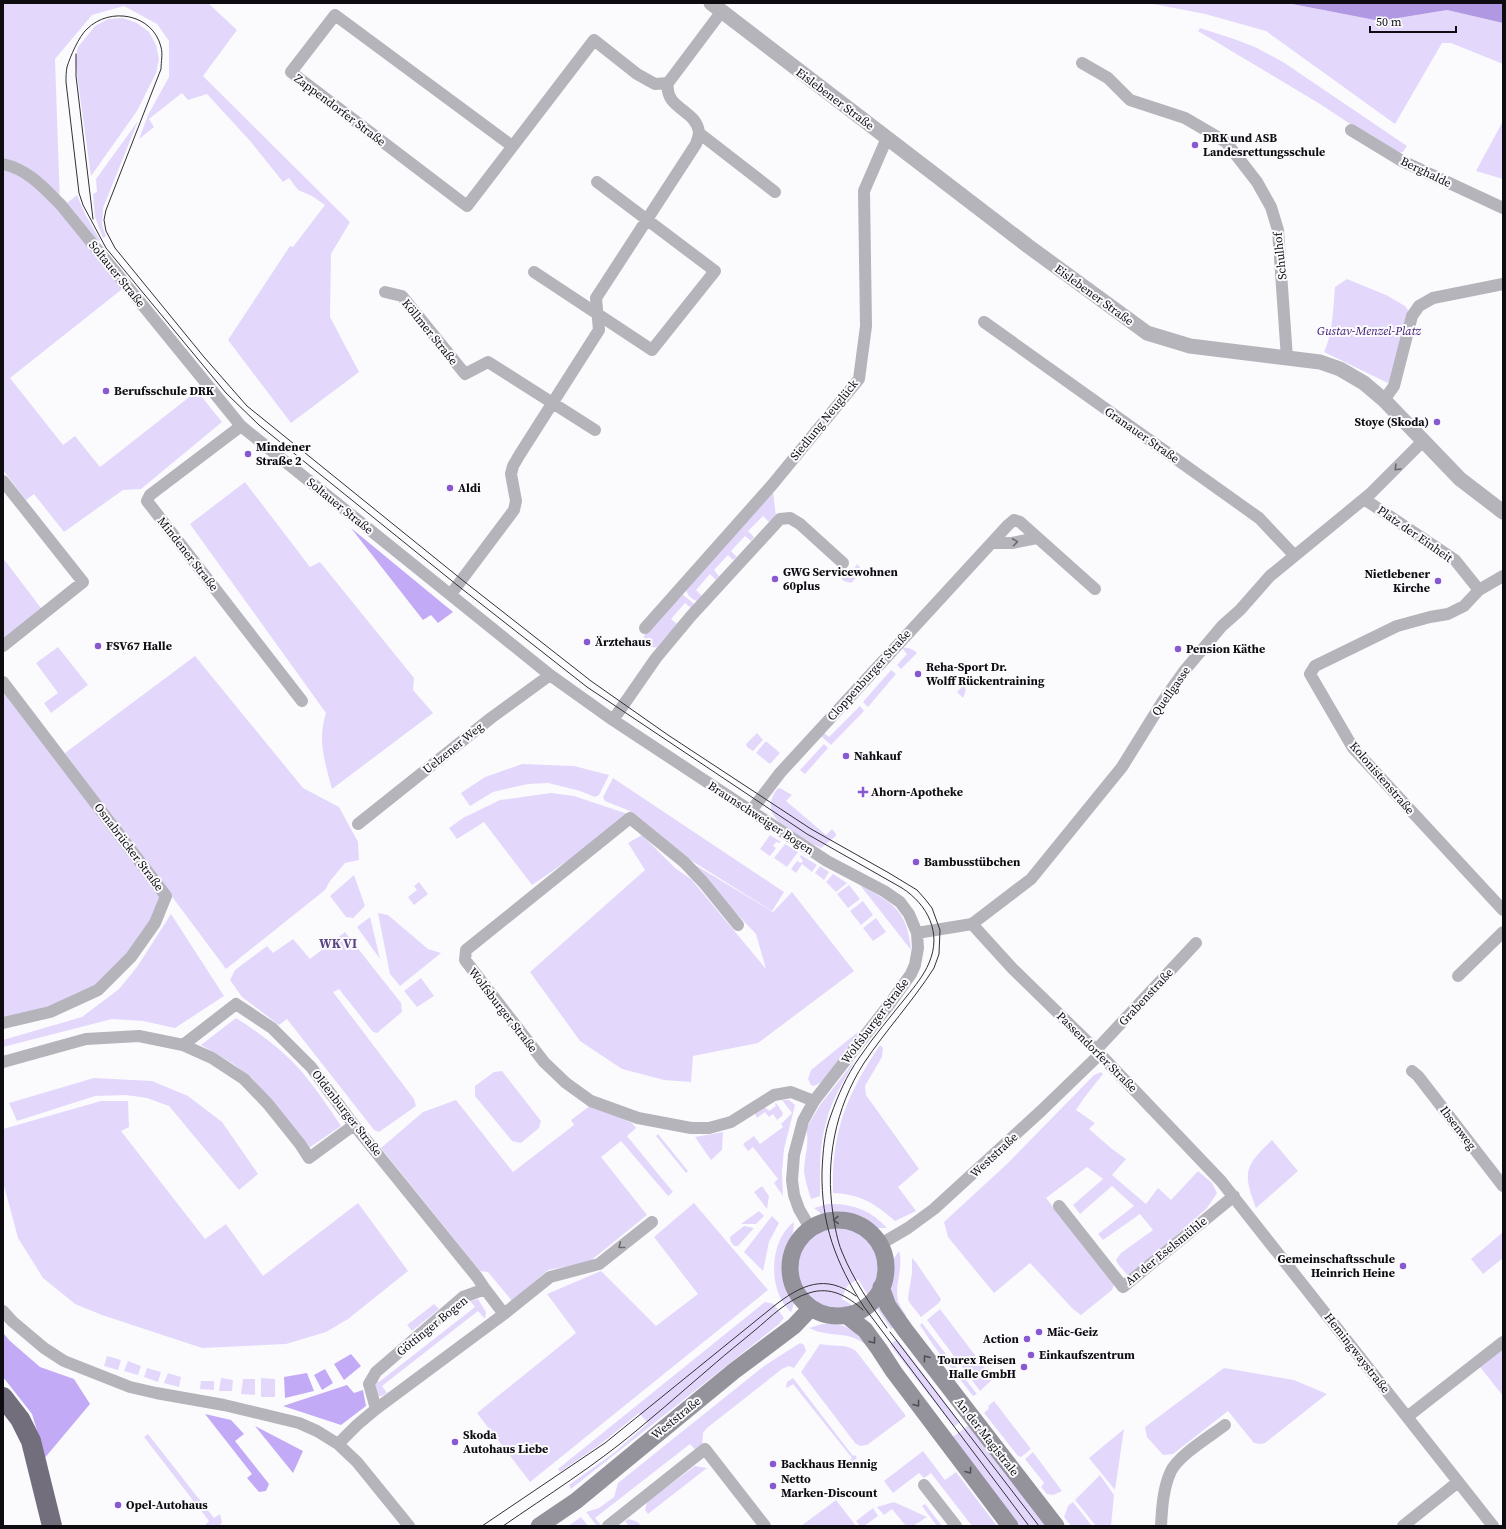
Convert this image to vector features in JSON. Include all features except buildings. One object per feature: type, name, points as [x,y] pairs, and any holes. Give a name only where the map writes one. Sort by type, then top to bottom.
[{"type":"highway","points":[[3,1397],[20,1419],[31,1441],[52,1526]]},
{"type":"main road","points":[[830,1220],[846,1221],[858,1224],[868,1231],[880,1245],[885,1263],[885,1275],[881,1287],[874,1298],[857,1312],[846,1315],[830,1315],[811,1308],[802,1300],[796,1291],[791,1279],[790,1266],[792,1254],[797,1242],[810,1228],[830,1220]]},
{"type":"main road","name":"An der Magistrale","points":[[881,1287],[888,1306],[905,1330],[1056,1526]]},
{"type":"main road","name":"Weststraße","points":[[539,1526],[576,1501],[734,1371],[794,1326],[811,1308]]},
{"type":"main road","points":[[846,1315],[865,1330],[894,1372],[1010,1526]]},
{"type":"street","points":[[717,7],[668,83],[667,89],[669,96],[674,103],[694,120],[699,133],[775,192]]},
{"type":"street","name":"Eislebener Straße","points":[[717,7],[1034,251],[1147,333],[1190,346],[1320,362],[1340,369],[1364,383],[1384,400],[1460,479],[1503,512]]},
{"type":"street","name":"Zappendorfer Straße","points":[[512,146],[335,15],[291,72],[467,206],[594,40],[637,74],[655,84],[668,83]]},
{"type":"street","name":"Schulhof","points":[[1082,63],[1108,78],[1130,100],[1185,118],[1226,142],[1257,182],[1271,207],[1278,230],[1287,358]]},
{"type":"street","name":"Berghalde","points":[[1351,130],[1402,162],[1503,208]]},
{"type":"street","points":[[451,594],[514,510],[516,501],[511,474],[512,470],[520,454],[599,330],[596,298],[696,144],[699,133]]},
{"type":"street","name":"Siedlung Neuglück","points":[[645,628],[772,485],[859,378],[866,326],[864,191],[887,138]]},
{"type":"street","name":"Soltauer Straße","points":[[3,164],[37,180],[61,206],[240,426],[550,675]]},
{"type":"street","points":[[534,272],[652,350],[715,271],[597,182]]},
{"type":"street","points":[[1384,400],[1394,386],[1412,316],[1419,306],[1433,298],[1503,284]]},
{"type":"street","name":"Köllmer Straße","points":[[385,292],[402,296],[465,374],[488,362],[553,404]]},
{"type":"street","name":"Granauer Straße","points":[[984,322],[1259,518],[1294,556]]},
{"type":"street","points":[[553,404],[595,430]]},
{"type":"street","name":"Mindener Straße","points":[[240,426],[150,495],[147,501],[302,701]]},
{"type":"street","name":"Quellgasse","points":[[972,924],[1031,879],[1122,767],[1163,701],[1185,670],[1222,626],[1240,610],[1270,576],[1367,496],[1423,441]]},
{"type":"street","points":[[3,481],[84,582],[3,646]]},
{"type":"street","name":"Platz der Einheit","points":[[1367,496],[1455,560],[1479,590]]},
{"type":"street","points":[[613,720],[656,658],[686,622],[780,519],[790,518],[800,524],[844,563]]},
{"type":"street","name":"Cloppenburger Straße","points":[[750,812],[780,773],[1014,520],[1020,522],[1095,589]]},
{"type":"street","points":[[992,543],[1012,543],[1037,538]]},
{"type":"street","points":[[1479,590],[1503,576]]},
{"type":"street","name":"Kolonistenstraße","points":[[1479,590],[1464,606],[1448,614],[1397,626],[1315,666],[1310,674],[1353,748],[1503,910]]},
{"type":"street","name":"Braunschweiger Bogen","points":[[550,675],[613,720],[750,812],[827,861],[890,895],[900,902],[909,914],[916,933]]},
{"type":"street","name":"Uelzener Weg","points":[[358,824],[491,718],[550,675]]},
{"type":"street","name":"Osnabrücker Straße","points":[[3,682],[166,896],[155,923],[131,957],[98,990],[50,1012],[3,1023]]},
{"type":"street","name":"Wolfsburger Straße","points":[[738,925],[703,882],[684,862],[630,818],[466,950],[465,960],[544,1062],[566,1083],[591,1100],[638,1118],[691,1128],[709,1128],[731,1122],[774,1095],[791,1092],[814,1101]]},
{"type":"street","points":[[916,933],[972,924]]},
{"type":"street","name":"Passendorfer Straße","points":[[972,924],[1012,968],[1098,1052],[1221,1181]]},
{"type":"street","points":[[1458,976],[1503,932]]},
{"type":"street","name":"Wolfsburger Straße","points":[[810,1228],[799,1209],[794,1195],[792,1180],[794,1155],[802,1121],[814,1101],[911,974],[917,957],[916,933]]},
{"type":"street","name":"Grabenstraße","points":[[1098,1052],[1196,943]]},
{"type":"street","name":"Oldenburger Straße","points":[[183,1045],[236,1004],[272,1028],[311,1067],[354,1125],[427,1214],[485,1289]]},
{"type":"street","points":[[3,1062],[86,1039],[138,1036],[183,1045],[212,1058],[244,1079],[268,1104],[300,1144],[309,1158],[354,1125]]},
{"type":"street","name":"Weststraße","points":[[880,1245],[908,1228],[934,1209],[1041,1111],[1098,1052]]},
{"type":"street","name":"Ibsenweg","points":[[1412,1071],[1418,1076],[1503,1186]]},
{"type":"street","name":"Hemingwaystraße","points":[[1221,1181],[1493,1526]]},
{"type":"street","name":"An der Eselsmühle","points":[[1058,1206],[1123,1287],[1234,1196]]},
{"type":"street","points":[[338,1444],[376,1409],[504,1314],[550,1277],[599,1264],[652,1222]]},
{"type":"street","points":[[485,1289],[504,1314]]},
{"type":"street","name":"Göttinger Bogen","points":[[376,1409],[369,1384],[376,1372],[463,1297],[485,1289]]},
{"type":"street","points":[[3,1311],[12,1321],[44,1348],[71,1364],[130,1387],[156,1394],[224,1405],[299,1423],[317,1431],[338,1444],[357,1462],[406,1524]]},
{"type":"street","points":[[1408,1417],[1503,1342]]},
{"type":"street","points":[[1161,1526],[1163,1496],[1171,1472],[1179,1460],[1224,1425]]},
{"type":"street","points":[[608,1526],[705,1449],[765,1526]]},
{"type":"street","points":[[1407,1525],[1458,1482]]},
{"type":"street","points":[[924,1484],[956,1526]]},
{"type":"green space","points":[[3,3],[208,3],[237,30],[203,76],[350,222],[331,254],[330,317],[359,372],[291,423],[228,340],[290,246],[293,247],[325,205],[312,196],[298,190],[289,178],[283,182],[251,142],[207,94],[188,100],[182,93],[149,119],[154,127],[139,139],[148,115],[169,77],[169,41],[157,24],[124,6],[92,15],[55,59],[60,204],[126,286],[10,378],[63,445],[75,436],[100,467],[197,391],[222,422],[141,489],[123,490],[64,532],[34,494],[26,500],[3,470]]},
{"type":"green space","points":[[1148,3],[1287,3],[1380,21],[1447,10],[1503,23],[1503,64],[1451,43],[1442,43],[1395,124],[1266,31],[1205,14]]},
{"type":"green space","points":[[123,18],[137,23],[149,32],[156,45],[159,59],[156,73],[137,111],[91,176],[75,60],[78,47],[95,26],[108,19]]},
{"type":"green space","points":[[1200,28],[1255,47],[1283,62],[1407,146],[1403,152],[1399,153],[1388,149],[1320,104],[1198,31]]},
{"type":"green space","points":[[138,121],[103,208],[102,225],[106,236],[103,238],[95,217],[93,194],[97,192],[96,179]]},
{"type":"green space","points":[[1503,121],[1503,179],[1476,171]]},
{"type":"green space","points":[[77,195],[85,214],[100,240],[98,241],[67,203]]},
{"type":"green space","name":"Gustav-Menzel-Platz","points":[[1347,279],[1386,295],[1405,306],[1412,316],[1394,386],[1324,352],[1331,329],[1335,287]]},
{"type":"green space","points":[[245,482],[310,567],[320,562],[414,678],[413,690],[433,713],[332,789],[322,742],[323,723],[326,713],[190,524]]},
{"type":"green space","points":[[773,491],[776,517],[769,522],[763,516],[748,531],[754,537],[751,541],[745,536],[731,551],[737,557],[733,560],[728,555],[714,570],[719,576],[716,580],[710,574],[696,590],[702,596],[697,601],[692,598],[686,590]]},
{"type":"green space","points":[[3,558],[44,612],[3,645]]},
{"type":"green space","points":[[857,564],[863,571],[851,583],[844,581],[839,576],[840,574],[848,573]]},
{"type":"green space","points":[[682,594],[694,605],[691,608],[685,603],[671,619],[677,624],[657,647],[646,645],[644,642],[644,636],[648,629],[652,629]]},
{"type":"green space","points":[[58,647],[88,685],[51,713],[44,703],[58,693],[36,663]]},
{"type":"green space","points":[[902,648],[914,650],[917,653],[901,669],[897,665],[907,654]]},
{"type":"green space","points":[[195,656],[303,788],[339,807],[358,842],[359,860],[345,863],[330,881],[325,890],[226,969],[65,753]]},
{"type":"green space","points":[[891,670],[896,674],[868,707],[863,702]]},
{"type":"green space","points":[[956,680],[961,680],[966,690],[963,698],[957,692],[963,686]]},
{"type":"green space","points":[[3,682],[166,896],[155,923],[96,991],[3,1023]]},
{"type":"green space","points":[[860,706],[864,711],[831,745],[821,736],[824,733],[829,737]]},
{"type":"green space","points":[[757,733],[763,740],[753,751],[747,747],[746,744]]},
{"type":"green space","points":[[765,742],[780,753],[770,764],[756,753]]},
{"type":"green space","points":[[824,744],[828,748],[805,774],[800,770]]},
{"type":"green space","points":[[522,764],[574,766],[609,775],[599,795],[595,797],[580,791],[548,783],[528,784],[493,792],[470,806],[461,793],[485,777]]},
{"type":"green space","points":[[613,778],[784,892],[772,911],[692,861],[630,811],[605,801],[603,797]]},
{"type":"green space","points":[[780,788],[792,795],[786,801],[826,835],[832,829],[836,836],[821,848],[803,839],[777,820],[773,815],[771,803],[777,789]]},
{"type":"green space","points":[[551,793],[574,796],[628,814],[692,863],[773,912],[792,892],[854,971],[758,1043],[693,1056],[691,1082],[664,1080],[622,1069],[580,1041],[530,972],[645,870],[628,843],[642,835],[675,868],[691,879],[766,969],[756,934],[690,865],[630,818],[532,885],[484,822],[457,839],[449,828],[463,818],[500,800]]},
{"type":"green space","points":[[770,835],[781,842],[776,842],[773,846],[776,848],[770,856],[760,849]]},
{"type":"green space","points":[[785,844],[798,852],[787,867],[774,858]]},
{"type":"green space","points":[[801,855],[817,865],[812,872],[802,864],[796,873],[791,869],[797,861],[801,863],[803,861],[800,857]]},
{"type":"green space","points":[[820,866],[829,872],[824,880],[815,873]]},
{"type":"green space","points":[[833,874],[847,883],[836,892],[826,882]]},
{"type":"green space","points":[[354,875],[365,906],[353,918],[346,917],[330,896]]},
{"type":"green space","points":[[419,882],[428,894],[414,905],[408,897],[417,890],[414,886]]},
{"type":"green space","points":[[849,885],[860,899],[848,908],[837,894]]},
{"type":"green space","points":[[860,885],[890,903],[896,909],[906,926],[911,950]]},
{"type":"green space","points":[[863,901],[873,915],[861,925],[850,911]]},
{"type":"green space","points":[[378,913],[388,915],[428,949],[441,953],[400,986],[390,974]]},
{"type":"green space","points":[[171,914],[224,996],[175,1028],[143,1021],[112,1019],[3,1047],[3,1040],[82,1017],[119,989],[137,967]]},
{"type":"green space","points":[[370,917],[380,959],[357,927]]},
{"type":"green space","points":[[876,918],[886,932],[873,941],[863,928]]},
{"type":"green space","points":[[345,932],[401,1003],[402,1012],[377,1033],[373,1032],[339,989],[333,992],[414,1099],[416,1106],[379,1132],[374,1130],[287,1019],[279,1025],[242,997],[230,980],[235,970],[267,946],[273,953],[293,939],[310,959]]},
{"type":"green space","points":[[421,978],[434,996],[417,1007],[404,991]]},
{"type":"green space","points":[[236,1018],[272,1043],[296,1065],[313,1086],[341,1126],[309,1148],[252,1078],[232,1063],[201,1045]]},
{"type":"green space","points":[[858,1032],[860,1034],[823,1081],[814,1086],[811,1085],[808,1079],[811,1070]]},
{"type":"green space","points":[[880,1045],[883,1048],[882,1057],[865,1086],[866,1095],[919,1169],[898,1187],[916,1211],[895,1221],[867,1201],[851,1195],[833,1193],[835,1151],[843,1114],[858,1080]]},
{"type":"green space","points":[[856,1059],[828,1114],[821,1150],[820,1196],[811,1199],[804,1171],[807,1145],[806,1129],[820,1105]]},
{"type":"green space","points":[[502,1071],[541,1121],[539,1128],[521,1143],[512,1141],[475,1096],[475,1086],[494,1072]]},
{"type":"green space","points":[[1101,1072],[1103,1074],[1076,1110],[1095,1123],[1089,1129],[1126,1159],[1112,1175],[1146,1204],[1158,1188],[1171,1200],[1198,1171],[1212,1183],[1217,1193],[1207,1208],[1129,1277],[1116,1260],[1121,1253],[1153,1230],[1140,1214],[1103,1240],[1098,1234],[1134,1206],[1112,1186],[1080,1214],[1073,1205],[1103,1179],[1087,1167],[1046,1198],[1109,1278],[1114,1285],[1112,1290],[1081,1315],[1073,1309],[1030,1263],[994,1293],[948,1237],[944,1222],[1008,1163],[1094,1075]]},
{"type":"green space","points":[[94,1078],[152,1081],[188,1096],[222,1122],[258,1174],[239,1190],[169,1106],[147,1098],[126,1095],[95,1096],[17,1121],[9,1103]]},
{"type":"green space","points":[[456,1100],[513,1172],[574,1125],[571,1120],[591,1105],[632,1123],[636,1128],[627,1136],[673,1192],[668,1196],[621,1141],[601,1157],[647,1215],[589,1262],[548,1270],[512,1301],[488,1272],[480,1271],[381,1148],[423,1112]]},
{"type":"green space","points":[[782,1100],[789,1100],[795,1105],[784,1149],[782,1172],[783,1196],[774,1183],[778,1179],[753,1147],[748,1151],[743,1144],[754,1136],[760,1144],[783,1127],[781,1124],[792,1113]]},
{"type":"green space","points":[[101,1101],[128,1101],[129,1127],[121,1131],[205,1239],[226,1224],[263,1276],[358,1203],[408,1271],[348,1319],[326,1332],[286,1344],[202,1348],[102,1315],[75,1304],[43,1278],[18,1238],[3,1182],[3,1129]]},
{"type":"green space","points":[[776,1103],[783,1113],[777,1120],[773,1114],[769,1117],[765,1112],[757,1118],[755,1114],[765,1107],[769,1111],[776,1106]]},
{"type":"green space","points":[[723,1132],[722,1150],[711,1160],[695,1137]]},
{"type":"green space","points":[[658,1134],[688,1171],[686,1173],[656,1136]]},
{"type":"green space","points":[[1272,1140],[1298,1171],[1256,1208],[1249,1186],[1249,1170],[1251,1163]]},
{"type":"green space","points":[[762,1186],[769,1196],[767,1209],[754,1192]]},
{"type":"green space","points":[[694,1203],[768,1290],[530,1482],[477,1413],[576,1333],[547,1294],[601,1271],[656,1326],[698,1294],[654,1237]]},
{"type":"green space","points":[[828,1204],[853,1206],[868,1212],[887,1228],[878,1228],[845,1216],[823,1215],[814,1208]]},
{"type":"green space","points":[[759,1211],[764,1216],[756,1224],[741,1224]]},
{"type":"green space","points":[[772,1216],[779,1223],[769,1242],[763,1271],[744,1252]]},
{"type":"green space","points":[[794,1222],[785,1267],[786,1279],[794,1301],[791,1312],[783,1303],[778,1292],[774,1266],[780,1241],[786,1230]]},
{"type":"green space","points":[[841,1225],[853,1228],[864,1235],[872,1243],[878,1253],[881,1264],[881,1275],[877,1286],[869,1297],[858,1279],[847,1286],[842,1299],[855,1307],[833,1309],[815,1302],[803,1289],[797,1274],[797,1257],[804,1241],[819,1230]]},
{"type":"green space","points":[[744,1226],[754,1228],[738,1246],[734,1246],[730,1237]]},
{"type":"green space","points":[[1502,1233],[1503,1258],[1483,1274],[1471,1259]]},
{"type":"green space","points":[[899,1251],[900,1264],[897,1295],[898,1301],[906,1315],[902,1320],[888,1292],[892,1261]]},
{"type":"green space","points":[[912,1258],[941,1299],[939,1303],[921,1317],[909,1302],[908,1298],[912,1273]]},
{"type":"green space","points":[[881,1297],[897,1325],[891,1329],[875,1305]]},
{"type":"green space","points":[[478,1299],[486,1312],[485,1319],[478,1311],[382,1386],[387,1393],[382,1396],[377,1396],[375,1378],[379,1382],[475,1307],[470,1301]]},
{"type":"green space","points":[[765,1302],[774,1304],[784,1318],[779,1324],[571,1489],[569,1485],[615,1452],[648,1423],[639,1413],[602,1443],[560,1472],[558,1469]]},
{"type":"green space","points":[[434,1304],[439,1309],[412,1331],[407,1325]]},
{"type":"green space","points":[[940,1309],[993,1379],[980,1391],[927,1320]]},
{"type":"green space","points":[[922,1323],[977,1394],[973,1396],[933,1345],[920,1325]]},
{"type":"green space","points":[[822,1324],[837,1324],[848,1328],[853,1331],[867,1346],[853,1338],[825,1333],[809,1328]]},
{"type":"green space","points":[[897,1339],[960,1422],[954,1427],[890,1345]]},
{"type":"green space","points":[[1503,1342],[1503,1396],[1477,1363]]},
{"type":"green space","points":[[800,1343],[804,1345],[806,1351],[794,1368],[789,1366],[782,1369],[707,1428],[703,1433],[702,1447],[696,1451],[690,1444],[595,1518],[601,1525],[597,1526],[586,1512],[599,1508],[614,1497],[618,1483],[764,1366]]},
{"type":"green space","points":[[820,1344],[843,1346],[856,1351],[906,1416],[867,1445],[860,1446],[855,1443],[801,1372]]},
{"type":"green space","points":[[107,1356],[121,1360],[118,1370],[104,1366]]},
{"type":"green space","points":[[128,1361],[141,1366],[138,1375],[124,1371]]},
{"type":"green space","points":[[147,1368],[161,1372],[158,1382],[144,1377]]},
{"type":"green space","points":[[1224,1368],[1294,1380],[1327,1394],[1265,1443],[1254,1443],[1228,1411],[1173,1454],[1163,1455],[1147,1437],[1145,1427]]},
{"type":"green space","points":[[168,1373],[181,1377],[179,1387],[164,1383]]},
{"type":"green space","points":[[221,1378],[233,1380],[232,1391],[219,1391]]},
{"type":"green space","points":[[261,1378],[275,1379],[275,1397],[261,1397]]},
{"type":"green space","points":[[793,1378],[853,1456],[855,1455],[857,1458],[849,1465],[847,1463],[852,1458],[793,1384],[787,1388],[787,1382]]},
{"type":"green space","points":[[243,1379],[255,1379],[255,1395],[241,1394]]},
{"type":"green space","points":[[201,1381],[214,1381],[214,1390],[200,1389]]},
{"type":"green space","points":[[994,1401],[1031,1449],[1021,1457],[1018,1456],[984,1413],[989,1408],[988,1406]]},
{"type":"green space","points":[[972,1423],[1051,1526],[1018,1526],[951,1438]]},
{"type":"green space","points":[[1124,1429],[1115,1490],[1089,1458]]},
{"type":"green space","points":[[148,1434],[214,1518],[220,1514],[222,1523],[219,1526],[204,1526],[209,1521],[144,1437]]},
{"type":"green space","points":[[923,1451],[945,1480],[956,1472],[997,1526],[972,1526],[931,1473],[924,1478],[919,1473],[893,1493],[884,1481]]},
{"type":"green space","points":[[1033,1452],[1062,1491],[1053,1495],[1047,1494],[1041,1487],[1044,1483],[1025,1459]]},
{"type":"green space","points":[[695,1466],[707,1468],[648,1514],[645,1510],[647,1502]]},
{"type":"green space","points":[[1100,1475],[1114,1495],[1111,1526],[1096,1526],[1075,1500]]},
{"type":"green space","points":[[836,1500],[856,1526],[801,1526]]},
{"type":"green space","points":[[894,1502],[927,1517],[913,1526],[906,1526],[892,1509],[884,1515],[877,1507]]},
{"type":"green space","points":[[1073,1502],[1092,1526],[1071,1526],[1064,1517],[1068,1506]]},
{"type":"green space","points":[[925,1504],[942,1526],[937,1526],[922,1506]]},
{"type":"green space","points":[[873,1508],[878,1516],[864,1526],[860,1526],[856,1521]]},
{"type":"green space","points":[[581,1517],[588,1526],[568,1526]]},
{"type":"green space","points":[[629,1519],[638,1522],[641,1526],[629,1526],[625,1521]]},
{"type":"shaded area","points":[[1287,3],[1503,3],[1503,23],[1447,10],[1380,21]]},
{"type":"shaded area","points":[[351,528],[453,612],[438,623],[431,615],[423,620]]},
{"type":"shaded area","points":[[3,1333],[40,1367],[74,1379],[90,1404],[43,1460],[32,1414],[3,1377]]},
{"type":"shaded area","points":[[351,1354],[361,1366],[344,1380],[334,1364]]},
{"type":"shaded area","points":[[325,1369],[333,1383],[322,1390],[314,1375]]},
{"type":"shaded area","points":[[307,1373],[314,1391],[285,1398],[284,1377]]},
{"type":"shaded area","points":[[347,1385],[354,1393],[363,1390],[366,1406],[341,1425],[283,1406]]},
{"type":"shaded area","points":[[205,1414],[231,1420],[244,1434],[235,1441],[269,1484],[266,1491],[259,1492],[247,1478],[252,1474]]},
{"type":"shaded area","points":[[255,1426],[303,1451],[293,1473]]},
{"type":"tram line","points":[[887,1328],[857,1282],[846,1262],[839,1243],[833,1214],[831,1194],[830,1175],[832,1155],[839,1117],[854,1080],[872,1051],[934,968],[939,954],[940,930],[932,908],[917,890],[811,829],[668,735],[591,681],[461,579],[247,406],[204,357],[115,248],[106,231],[104,220],[106,210],[161,69],[162,52],[156,36],[149,27],[140,21],[130,17],[118,16],[107,17],[96,22],[84,32],[78,41],[68,63],[66,73],[79,193],[83,205],[106,248],[226,393],[259,425],[457,585],[587,687],[807,834],[902,888],[911,895],[925,911],[930,921],[934,941],[933,952],[925,972],[855,1065],[840,1093],[829,1122],[824,1143],[822,1171],[824,1209],[827,1226],[838,1259],[845,1275],[864,1307],[1029,1526]]},
{"type":"tram line","points":[[76,54],[76,76],[93,219]]},
{"type":"tram line","points":[[482,1526],[605,1443],[774,1306],[794,1292],[814,1284],[824,1284],[834,1285],[845,1289],[856,1296]]},
{"type":"tram line","points":[[503,1526],[571,1480],[620,1444],[724,1355],[787,1304],[809,1293],[824,1291],[845,1297],[863,1310]]},
{"type":"tram line","points":[[890,1332],[1039,1526]]},
{"type":"place","name":"DRK und ASB Landesrettungsschule","points":[[1195,145]]},
{"type":"place","name":"Berufsschule DRK","points":[[106,391]]},
{"type":"place","name":"Stoye (Skoda)","points":[[1437,422]]},
{"type":"place","name":"Mindener Straße 2","points":[[248,454]]},
{"type":"place","name":"Aldi","points":[[450,488]]},
{"type":"place","name":"GWG Servicewohnen 60plus","points":[[775,579]]},
{"type":"place","name":"Nietlebener Kirche","points":[[1438,581]]},
{"type":"place","name":"Ärztehaus","points":[[587,642]]},
{"type":"place","name":"FSV67 Halle","points":[[98,646]]},
{"type":"place","name":"Pension Käthe","points":[[1178,649]]},
{"type":"place","name":"Reha-Sport Dr. Wolff Rückentraining","points":[[918,674]]},
{"type":"place","name":"Nahkauf","points":[[846,756]]},
{"type":"place","name":"Ahorn-Apotheke","points":[[863,792]]},
{"type":"place","name":"Bambusstübchen","points":[[916,862]]},
{"type":"place","name":"Gemeinschaftsschule Heinrich Heine","points":[[1403,1266]]},
{"type":"place","name":"Mäc-Geiz","points":[[1039,1332]]},
{"type":"place","name":"Action","points":[[1027,1339]]},
{"type":"place","name":"Einkaufszentrum","points":[[1031,1355]]},
{"type":"place","name":"Tourex Reisen Halle GmbH","points":[[1024,1367]]},
{"type":"place","name":"Skoda Autohaus Liebe","points":[[455,1442]]},
{"type":"place","name":"Backhaus Hennig","points":[[773,1464]]},
{"type":"place","name":"Netto Marken-Discount","points":[[773,1486]]},
{"type":"place","name":"Opel-Autohaus","points":[[118,1505]]},
{"type":"district","name":"WK VI","points":[[338,943]]}]
